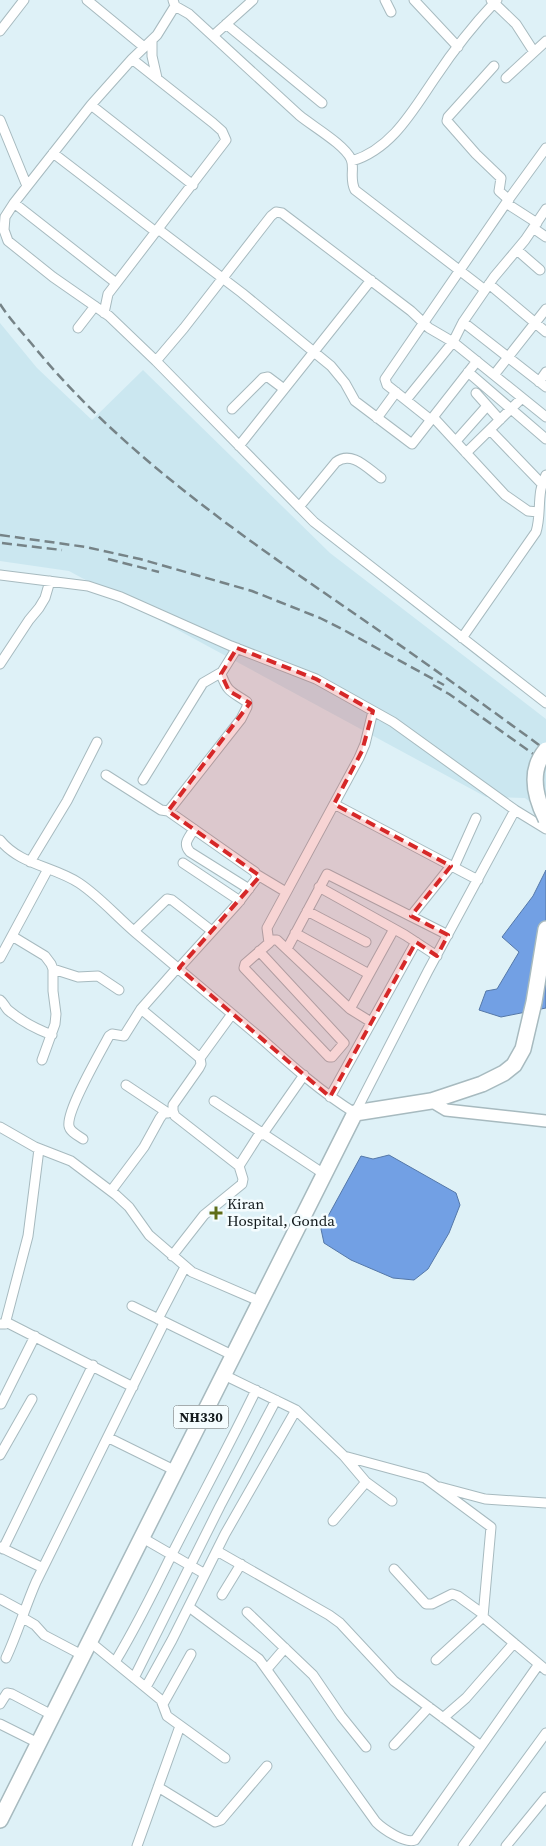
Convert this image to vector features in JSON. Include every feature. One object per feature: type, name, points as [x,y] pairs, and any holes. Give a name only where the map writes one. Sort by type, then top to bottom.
[{"type":"highway","points":[[546,750],[540,756],[534,785],[546,819]]},
{"type":"highway","points":[[355,1113],[431,1101],[482,1084],[504,1073],[514,1065],[523,1049],[534,1002],[546,929]]},
{"type":"highway","name":"NH330","points":[[0,1820],[232,1354],[355,1113]]},
{"type":"street","points":[[0,30],[24,0]]},
{"type":"street","points":[[87,0],[144,47]]},
{"type":"street","points":[[214,35],[253,0]]},
{"type":"street","points":[[385,0],[391,12]]},
{"type":"street","points":[[414,0],[458,47]]},
{"type":"street","points":[[352,161],[375,151],[406,120],[435,77],[494,1],[516,24],[534,52]]},
{"type":"street","points":[[546,332],[487,287],[460,270],[355,190],[352,183],[352,161],[347,153],[305,120],[247,69],[214,35],[174,3],[158,35],[132,58],[91,105],[14,203],[2,215],[8,242],[104,312],[156,361],[314,522],[546,703]]},
{"type":"street","points":[[226,24],[322,102]]},
{"type":"street","points":[[152,40],[152,56],[157,78]]},
{"type":"street","points":[[506,78],[546,41]]},
{"type":"street","points":[[104,312],[108,294],[226,140],[225,135],[213,123],[132,58]]},
{"type":"street","points":[[494,66],[448,117],[447,121],[476,154],[501,178],[499,191],[507,202],[546,237]]},
{"type":"street","points":[[91,105],[193,185]]},
{"type":"street","points":[[0,120],[27,186]]},
{"type":"street","points":[[538,512],[528,511],[505,495],[456,441],[432,418],[396,392],[388,385],[385,379],[546,148]]},
{"type":"street","points":[[53,153],[222,278],[313,351],[331,366],[345,383],[355,401],[412,444],[477,361]]},
{"type":"street","points":[[14,203],[116,283]]},
{"type":"street","points":[[406,400],[452,342],[487,287],[517,250],[546,209]]},
{"type":"street","points":[[156,361],[271,216],[276,212],[282,212],[411,311],[429,328],[477,361],[546,417]]},
{"type":"street","points":[[517,250],[540,270]]},
{"type":"street","points":[[239,446],[371,280]]},
{"type":"street","points":[[78,328],[95,306]]},
{"type":"street","points":[[494,375],[546,309]]},
{"type":"street","points":[[463,322],[542,384],[546,372]]},
{"type":"street","points":[[468,372],[546,439]]},
{"type":"street","points":[[232,409],[263,378],[268,377],[284,389]]},
{"type":"street","points":[[378,418],[396,392]]},
{"type":"street","points":[[476,393],[500,420]]},
{"type":"street","points":[[466,453],[522,398]]},
{"type":"street","points":[[456,441],[487,406]]},
{"type":"street","points":[[462,638],[536,532],[544,480],[490,430]]},
{"type":"street","points":[[299,507],[340,459],[349,457],[354,459],[380,478]]},
{"type":"street","points":[[0,575],[88,586],[121,597],[236,648],[316,679],[393,722],[515,810],[546,829]]},
{"type":"street","points":[[0,664],[39,608],[50,581]]},
{"type":"street","points":[[143,780],[203,683],[220,674],[236,648]]},
{"type":"street","points":[[168,811],[241,718],[247,707],[247,702],[232,694],[226,687],[220,674]]},
{"type":"street","points":[[269,942],[267,928],[362,752],[373,711]]},
{"type":"street","points":[[30,862],[67,801],[97,742]]},
{"type":"street","points":[[106,774],[161,810],[168,811],[256,874],[286,892]]},
{"type":"street","points":[[334,804],[478,880]]},
{"type":"street","points":[[0,840],[6,848],[30,862],[58,872],[78,883],[109,906],[134,931],[179,967],[304,1076],[330,1097],[355,1113],[515,810]]},
{"type":"street","points":[[410,916],[452,867],[476,818]]},
{"type":"street","points":[[194,829],[186,843],[186,848],[249,889]]},
{"type":"street","points":[[183,863],[240,902]]},
{"type":"street","points":[[1,952],[12,936],[48,869]]},
{"type":"street","points":[[83,1139],[69,1127],[75,1100],[109,1036],[112,1034],[124,1036],[141,1009],[240,902],[256,880],[256,874]]},
{"type":"street","points":[[286,949],[325,876],[329,874],[448,935]]},
{"type":"street","points":[[319,887],[394,929],[437,956]]},
{"type":"street","points":[[134,931],[167,899],[172,900],[212,931]]},
{"type":"street","points":[[307,910],[366,942]]},
{"type":"street","points":[[350,1009],[394,929]]},
{"type":"street","points":[[295,933],[369,974]]},
{"type":"street","points":[[12,936],[46,956],[53,970],[52,984],[56,1014],[52,1035],[42,1060]]},
{"type":"street","points":[[259,952],[344,1043],[332,1057],[328,1057],[244,968],[245,964],[269,942],[275,940],[350,1009],[372,1022]]},
{"type":"street","points":[[330,1097],[416,942]]},
{"type":"street","points":[[53,970],[78,978],[98,976],[120,990]]},
{"type":"street","points":[[0,1000],[6,1008],[35,1028],[52,1035]]},
{"type":"street","points":[[111,1191],[144,1147],[160,1118],[170,1112],[201,1064],[200,1058],[141,1009]]},
{"type":"street","points":[[200,1058],[232,1014]]},
{"type":"street","points":[[239,1166],[304,1076]]},
{"type":"street","points":[[126,1085],[170,1112],[239,1166],[243,1179],[242,1184],[204,1215],[172,1256]]},
{"type":"street","points":[[214,1101],[261,1134],[324,1174]]},
{"type":"street","points":[[431,1101],[446,1110],[546,1121]]},
{"type":"street","points":[[0,1127],[39,1149],[71,1161],[111,1191],[129,1207],[149,1235],[192,1272],[260,1301]]},
{"type":"street","points":[[39,1149],[28,1236],[3,1323],[35,1336],[133,1387]]},
{"type":"street","points":[[6,1658],[43,1568],[109,1438],[186,1267]]},
{"type":"street","points":[[132,1306],[232,1354]]},
{"type":"street","points":[[1,1404],[35,1336]]},
{"type":"street","points":[[43,1568],[2,1548],[93,1365]]},
{"type":"street","points":[[222,1374],[296,1410],[344,1456],[366,1482],[392,1501]]},
{"type":"street","points":[[115,1662],[152,1597],[256,1390]]},
{"type":"street","points":[[0,1455],[32,1399]]},
{"type":"street","points":[[134,1678],[190,1565],[276,1400]]},
{"type":"street","points":[[146,1687],[217,1551],[296,1410]]},
{"type":"street","points":[[109,1438],[174,1470]]},
{"type":"street","points":[[344,1456],[425,1478],[491,1527],[483,1616],[436,1660]]},
{"type":"street","points":[[333,1521],[366,1482]]},
{"type":"street","points":[[435,1485],[485,1499],[546,1503]]},
{"type":"street","points":[[141,1537],[205,1574]]},
{"type":"street","points":[[217,1551],[340,1623],[394,1681],[481,1746]]},
{"type":"street","points":[[222,1595],[241,1564]]},
{"type":"street","points":[[189,1607],[259,1658],[376,1822],[386,1831],[409,1842],[416,1840],[481,1746],[542,1667],[458,1596],[452,1594],[432,1604],[426,1604],[394,1569]]},
{"type":"street","points":[[0,1599],[23,1615],[44,1635],[82,1655]]},
{"type":"street","points":[[247,1612],[313,1675],[341,1716],[366,1747]]},
{"type":"street","points":[[89,1641],[161,1700],[167,1716],[225,1758]]},
{"type":"street","points":[[443,1718],[466,1698],[514,1643]]},
{"type":"street","points":[[267,1669],[285,1648]]},
{"type":"street","points":[[163,1704],[191,1654]]},
{"type":"street","points":[[0,1704],[7,1693],[12,1694],[52,1715]]},
{"type":"street","points":[[394,1745],[429,1707]]},
{"type":"street","points":[[0,1724],[38,1743]]},
{"type":"street","points":[[137,1846],[180,1726]]},
{"type":"street","points":[[463,1846],[546,1733]]},
{"type":"street","points":[[158,1787],[215,1822],[221,1820],[267,1766]]},
{"type":"street","points":[[506,1846],[546,1797]]},
{"type":"highlighted area","points":[[237,648],[316,679],[373,711],[362,751],[334,804],[451,866],[411,916],[448,935],[437,956],[416,942],[330,1097],[179,968],[260,876],[168,811],[250,703],[229,691],[221,674]]},
{"type":"shaded area","points":[[0,323],[37,368],[92,420],[143,370],[330,553],[546,719],[546,814],[525,798],[486,797],[69,571],[0,561]]},
{"type":"water","points":[[546,870],[546,1008],[501,1017],[479,1010],[486,991],[497,989],[519,952],[502,937],[533,896]]},
{"type":"water","points":[[389,1155],[456,1193],[460,1205],[449,1233],[428,1269],[414,1280],[393,1278],[351,1260],[324,1243],[321,1229],[361,1156],[373,1159]]},
{"type":"railway","points":[[0,304],[66,383],[142,456],[183,490],[268,553],[546,750]]},
{"type":"railway","points":[[0,535],[86,547],[140,559],[252,591],[320,618],[444,685]]},
{"type":"railway","points":[[2,543],[62,550]]},
{"type":"railway","points":[[108,559],[159,572]]},
{"type":"railway","points":[[433,685],[449,694],[546,763]]},
{"type":"place","name":"Kiran Hospital, Gonda","points":[[216,1213]]}]
